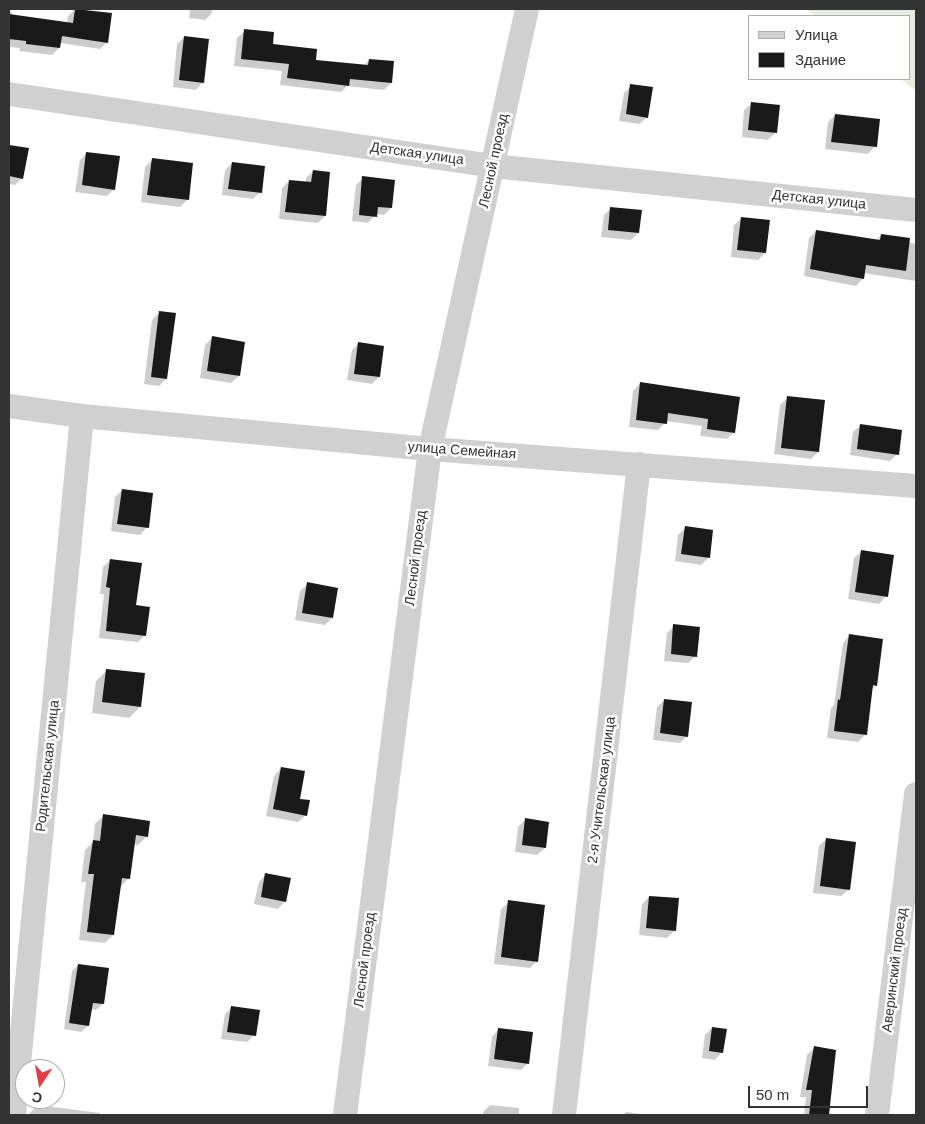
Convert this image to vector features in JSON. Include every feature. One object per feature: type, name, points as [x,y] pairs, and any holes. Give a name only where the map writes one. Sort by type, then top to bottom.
[{"type":"street","name":"Лесной проезд","points":[[345,1115],[430,450],[527,9]]},
{"type":"street","name":"Детская улица","points":[[9,94],[493,166],[916,210]]},
{"type":"street","name":"улица Семейная","points":[[9,406],[82,416],[430,450],[916,486]]},
{"type":"street","name":"Родительская улица","points":[[14,1115],[82,416]]},
{"type":"street","name":"2-я Учительская улица","points":[[564,1115],[639,464]]},
{"type":"street","name":"Аверинский проезд","points":[[877,1115],[916,794]]},
{"type":"shaded area","points":[[805,9],[916,9],[916,88],[913,89],[902,80],[910,80],[910,15],[814,15]]},
{"type":"building","points":[[75,9],[112,13],[108,43],[62,36],[60,48],[26,44],[26,41],[9,39],[9,14],[73,23]]},
{"type":"building","points":[[244,29],[274,32],[273,44],[317,49],[316,60],[368,65],[369,59],[394,61],[392,83],[350,79],[349,86],[287,78],[289,64],[241,59]]},
{"type":"building","points":[[184,36],[209,39],[204,83],[179,80]]},
{"type":"building","points":[[630,84],[653,87],[648,118],[626,114]]},
{"type":"building","points":[[751,102],[780,105],[777,133],[748,130]]},
{"type":"building","points":[[835,114],[880,119],[877,147],[831,142]]},
{"type":"building","points":[[9,145],[29,148],[23,179],[9,176]]},
{"type":"building","points":[[86,152],[120,156],[115,190],[82,185]]},
{"type":"building","points":[[152,158],[193,163],[189,200],[147,195]]},
{"type":"building","points":[[232,162],[265,166],[262,193],[228,189]]},
{"type":"building","points":[[313,170],[330,172],[326,216],[285,212],[289,180],[311,182]]},
{"type":"building","points":[[362,176],[395,180],[392,208],[378,207],[377,217],[359,215]]},
{"type":"building","points":[[610,207],[642,210],[639,233],[608,230]]},
{"type":"building","points":[[741,217],[770,220],[766,253],[737,250]]},
{"type":"building","points":[[816,230],[880,240],[881,234],[910,238],[906,271],[866,265],[864,279],[810,269]]},
{"type":"building","points":[[159,311],[176,313],[167,379],[151,377]]},
{"type":"building","points":[[212,336],[245,342],[240,376],[207,371]]},
{"type":"building","points":[[358,342],[384,346],[380,377],[354,374]]},
{"type":"building","points":[[640,382],[740,397],[735,433],[707,429],[708,419],[668,413],[667,424],[636,420]]},
{"type":"building","points":[[787,396],[825,400],[819,452],[781,448]]},
{"type":"building","points":[[860,424],[902,430],[899,455],[857,449]]},
{"type":"building","points":[[122,489],[153,493],[149,528],[117,524]]},
{"type":"building","points":[[685,526],[713,530],[710,558],[681,554]]},
{"type":"building","points":[[861,550],[894,555],[888,597],[855,592]]},
{"type":"building","points":[[110,559],[142,563],[136,605],[150,607],[146,636],[106,631],[110,588],[106,587]]},
{"type":"building","points":[[307,582],[338,588],[333,618],[302,613]]},
{"type":"building","points":[[673,624],[700,627],[697,657],[671,654]]},
{"type":"building","points":[[849,634],[883,639],[877,686],[873,685],[867,735],[834,731]]},
{"type":"building","points":[[106,669],[145,673],[141,707],[102,702]]},
{"type":"building","points":[[664,699],[692,702],[688,737],[660,733]]},
{"type":"building","points":[[281,767],[305,771],[300,799],[310,800],[307,816],[273,809]]},
{"type":"building","points":[[103,814],[150,821],[148,837],[136,835],[130,879],[122,878],[114,935],[87,932],[94,874],[88,874],[93,840],[100,841]]},
{"type":"building","points":[[525,818],[549,822],[546,848],[522,845]]},
{"type":"building","points":[[826,838],[856,842],[850,890],[820,886]]},
{"type":"building","points":[[265,873],[291,878],[286,902],[261,897]]},
{"type":"building","points":[[649,896],[679,898],[676,931],[646,928]]},
{"type":"building","points":[[508,900],[545,905],[538,962],[501,957]]},
{"type":"building","points":[[78,964],[109,968],[104,1004],[93,1003],[89,1026],[69,1023]]},
{"type":"building","points":[[231,1006],[260,1010],[256,1036],[227,1032]]},
{"type":"building","points":[[712,1027],[727,1029],[723,1053],[709,1051]]},
{"type":"building","points":[[498,1028],[533,1032],[529,1064],[494,1059]]},
{"type":"building","points":[[814,1046],[836,1050],[829,1115],[809,1115],[812,1090],[806,1090]]}]
